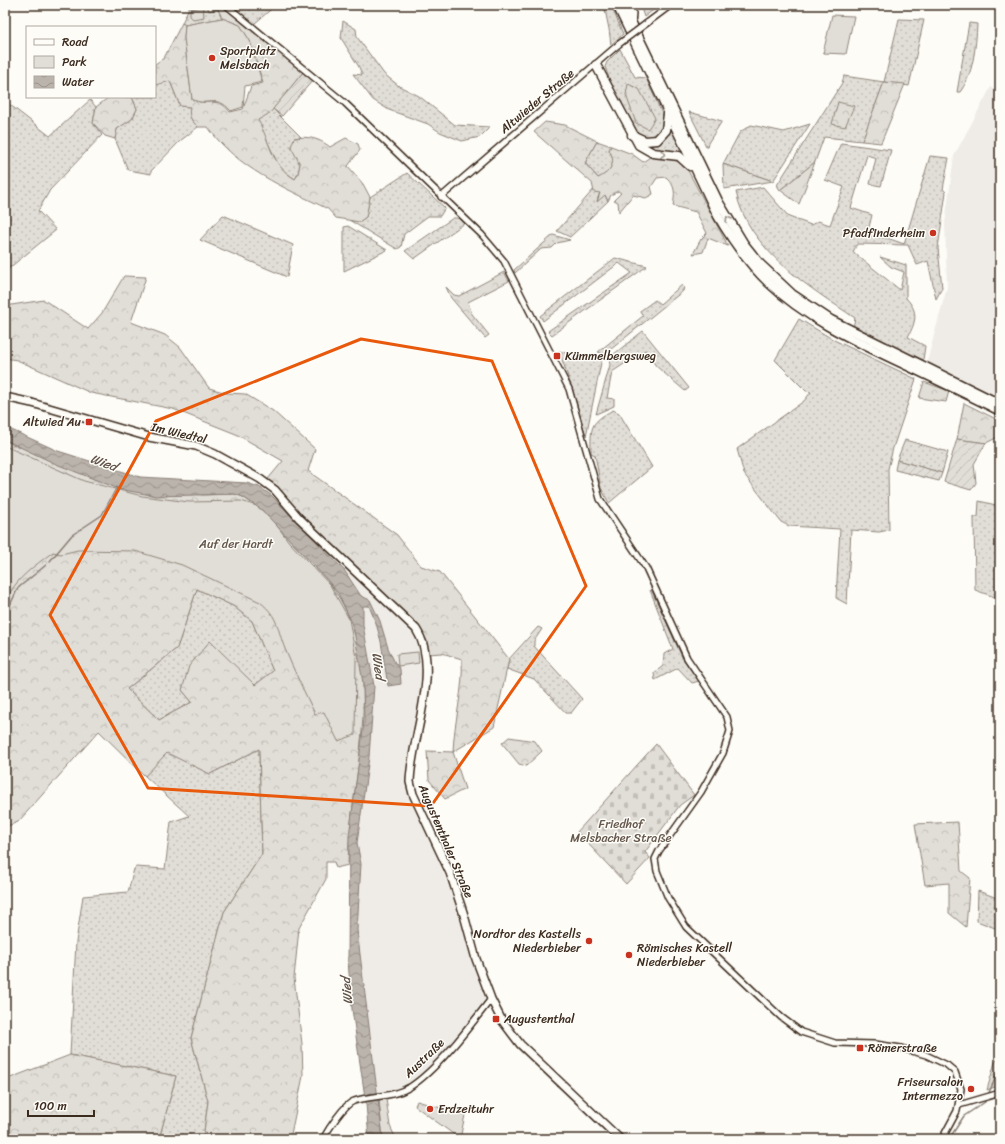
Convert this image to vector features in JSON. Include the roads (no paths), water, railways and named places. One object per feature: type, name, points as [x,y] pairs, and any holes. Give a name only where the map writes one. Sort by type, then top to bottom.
[{"type":"highway","points":[[616,5],[702,185],[731,237],[769,283],[807,314],[836,331],[884,351],[1000,404]]},
{"type":"highway","points":[[623,5],[709,184],[729,221],[748,249],[773,278],[797,298],[831,320],[884,351],[1000,411]]},
{"type":"highway","points":[[631,22],[632,5]]},
{"type":"highway","points":[[596,65],[606,81],[632,135],[639,145],[648,151],[674,155],[684,159],[702,185]]},
{"type":"highway","points":[[632,135],[645,141],[657,140],[666,130],[668,112]]},
{"type":"main road","name":"Im Wiedtal","points":[[5,397],[32,403],[149,437],[196,446],[215,454],[269,485],[294,513],[339,556]]},
{"type":"main road","name":"Augustenthaler Straße","points":[[339,556],[399,611],[421,638],[424,648],[426,671],[410,782],[413,794],[450,873],[464,915],[476,959],[491,999],[501,1020],[520,1044],[620,1139]]},
{"type":"street","points":[[226,5],[345,103],[490,244],[510,272],[569,389],[600,499],[646,568],[687,658],[727,716],[730,727],[728,744],[705,787],[659,850],[656,859],[657,871],[668,898],[686,926],[781,1017],[801,1032],[835,1043],[875,1044],[901,1048],[926,1055],[947,1065],[955,1072],[961,1089],[959,1105],[942,1139]]},
{"type":"street","name":"Altwieder Straße","points":[[441,197],[619,44],[669,6]]},
{"type":"street","name":"Austraße","points":[[323,1139],[333,1123],[352,1101],[383,1097],[410,1086],[438,1061],[491,999]]},
{"type":"street","points":[[959,1105],[1000,1093]]},
{"type":"water","points":[[5,427],[58,451],[140,477],[247,483],[259,487],[271,495],[344,570],[361,596],[370,600],[380,621],[388,648],[395,663],[400,669],[401,684],[388,686],[381,642],[376,623],[369,606],[363,606],[363,625],[374,686],[369,757],[357,843],[361,864],[357,930],[383,1139],[369,1139],[366,1104],[352,1009],[348,961],[349,836],[364,722],[363,683],[353,625],[338,593],[262,510],[243,497],[235,494],[156,496],[119,489],[56,464],[5,440]]},
{"type":"waterway","points":[[50,561],[72,535],[102,515],[117,487]]},
{"type":"waterway","points":[[5,616],[18,588],[46,565]]},
{"type":"waterway","points":[[988,1095],[1000,1067]]},
{"type":"waterway","points":[[949,1139],[964,1116],[985,1102],[986,1099]]},
{"type":"place","name":"Sportplatz Melsbach","points":[[212,58]]},
{"type":"place","name":"Pfadfinderheim","points":[[933,233]]},
{"type":"place","name":"Kümmelbergsweg","points":[[557,356]]},
{"type":"place","name":"Altwied Au","points":[[89,422]]},
{"type":"place","name":"Nordtor des Kastells Niederbieber","points":[[589,941]]},
{"type":"place","name":"Römisches Kastell Niederbieber","points":[[629,955]]},
{"type":"place","name":"Augustenthal","points":[[496,1019]]},
{"type":"place","name":"Römerstraße","points":[[860,1048]]},
{"type":"place","name":"Friseursalon Intermezzo","points":[[971,1089]]},
{"type":"place","name":"Erdzeituhr","points":[[430,1109]]},
{"type":"water label","name":"Wied","points":[[104,462]]},
{"type":"water label","name":"Wied","points":[[379,666]]},
{"type":"water label","name":"Wied","points":[[346,991]]},
{"type":"park label","name":"Auf der Hardt","points":[[236,544]]},
{"type":"park label","name":"Friedhof Melsbacher Straße","points":[[621,831]]}]
